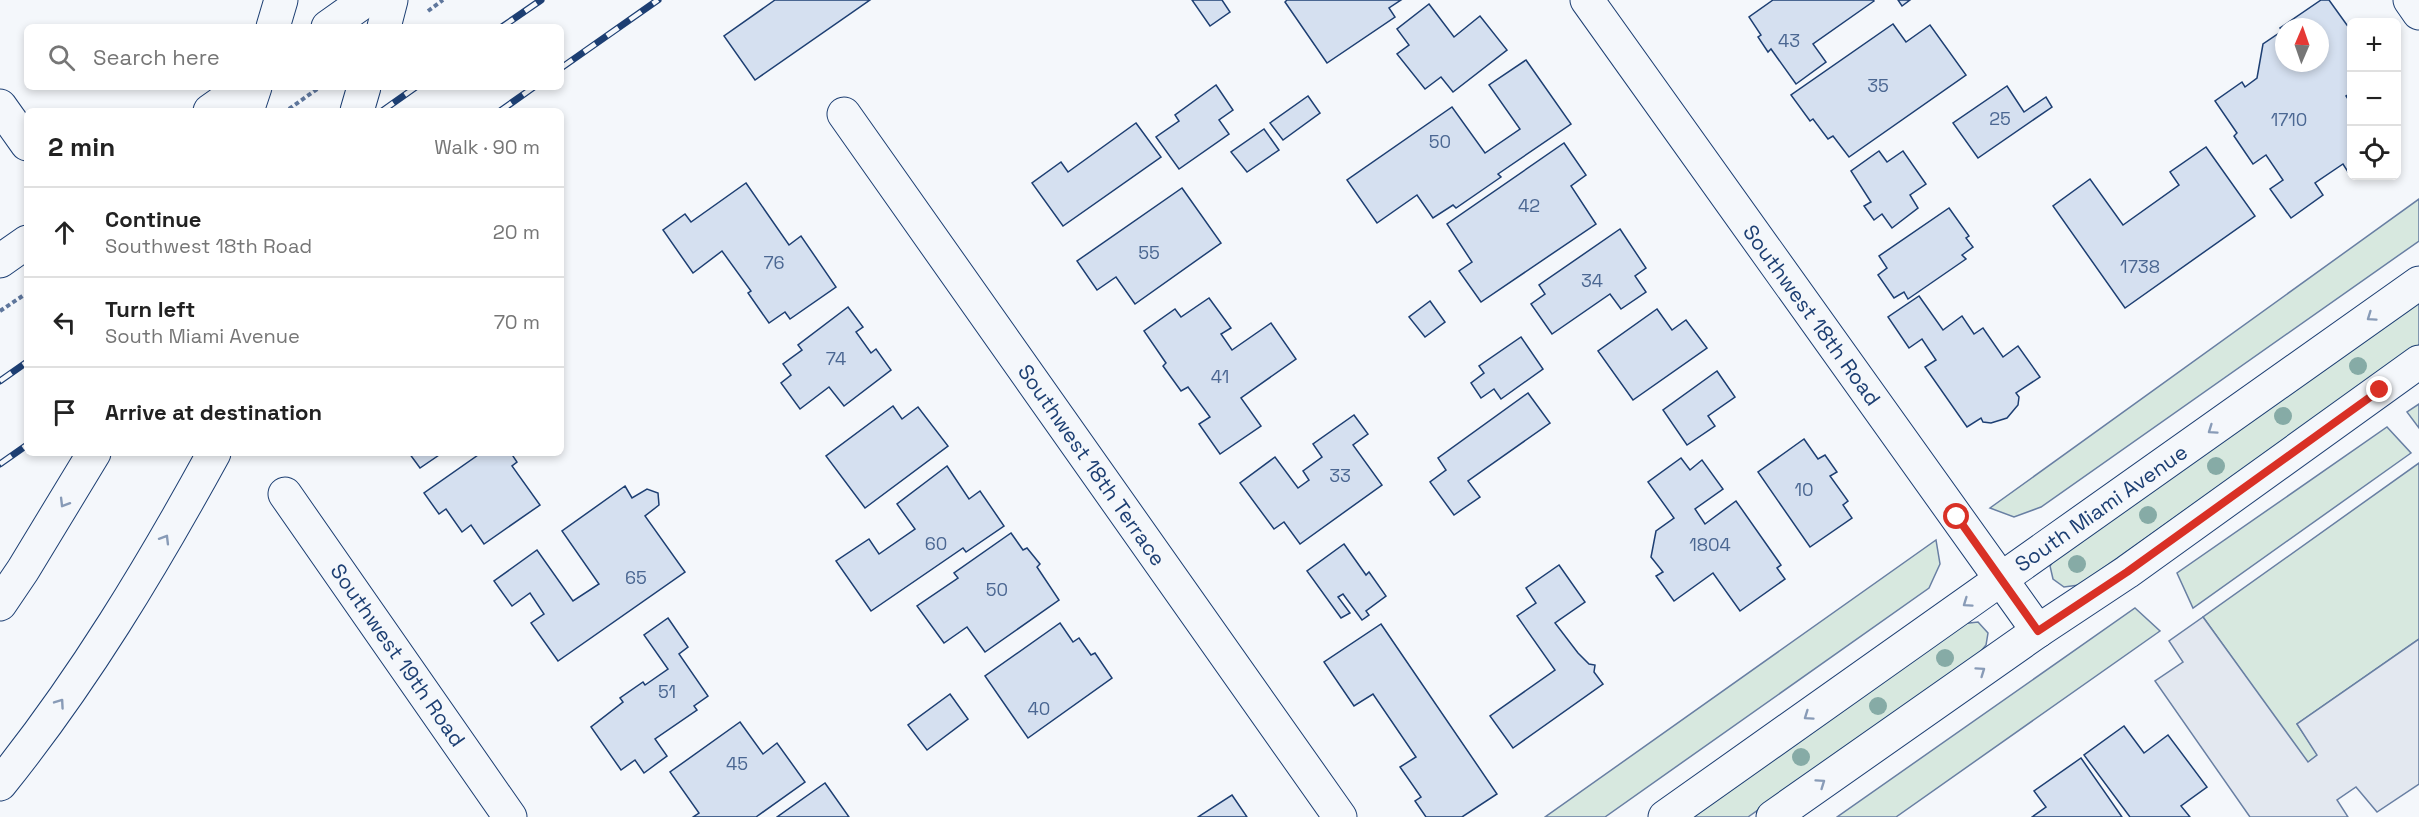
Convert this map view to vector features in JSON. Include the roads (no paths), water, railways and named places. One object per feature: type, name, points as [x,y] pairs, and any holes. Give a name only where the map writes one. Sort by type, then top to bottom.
[{"type":"main road","points":[[274,24],[281,0]]},
{"type":"main road","points":[[332,24],[366,0]]},
{"type":"main road","points":[[385,24],[391,0]]},
{"type":"main road","name":"Southwest 18th Road","points":[[1587,0],[2038,631]]},
{"type":"main road","points":[[2410,0],[2419,13]]},
{"type":"main road","points":[[214,108],[240,90]]},
{"type":"main road","points":[[248,108],[254,90]]},
{"type":"main road","points":[[358,108],[363,90]]},
{"type":"main road","points":[[0,106],[24,140]]},
{"type":"main road","name":"Southwest 18th Terrace","points":[[844,114],[1340,817]]},
{"type":"main road","points":[[0,261],[24,244]]},
{"type":"main road","name":"South Miami Avenue","points":[[1665,817],[2419,283]]},
{"type":"main road","points":[[1773,817],[2038,631],[2127,572],[2419,362]]},
{"type":"main road","points":[[0,603],[23,570],[92,456]]},
{"type":"main road","points":[[0,784],[26,751],[108,634],[176,523],[212,456]]},
{"type":"main road","name":"Southwest 19th Road","points":[[285,494],[510,817]]},
{"type":"railway","points":[[506,24],[541,0]]},
{"type":"railway","points":[[564,66],[658,0]]},
{"type":"railway","points":[[386,108],[412,90]]},
{"type":"railway","points":[[504,108],[530,90]]},
{"type":"railway","points":[[0,381],[24,364]]},
{"type":"railway","points":[[0,464],[24,447]]}]
